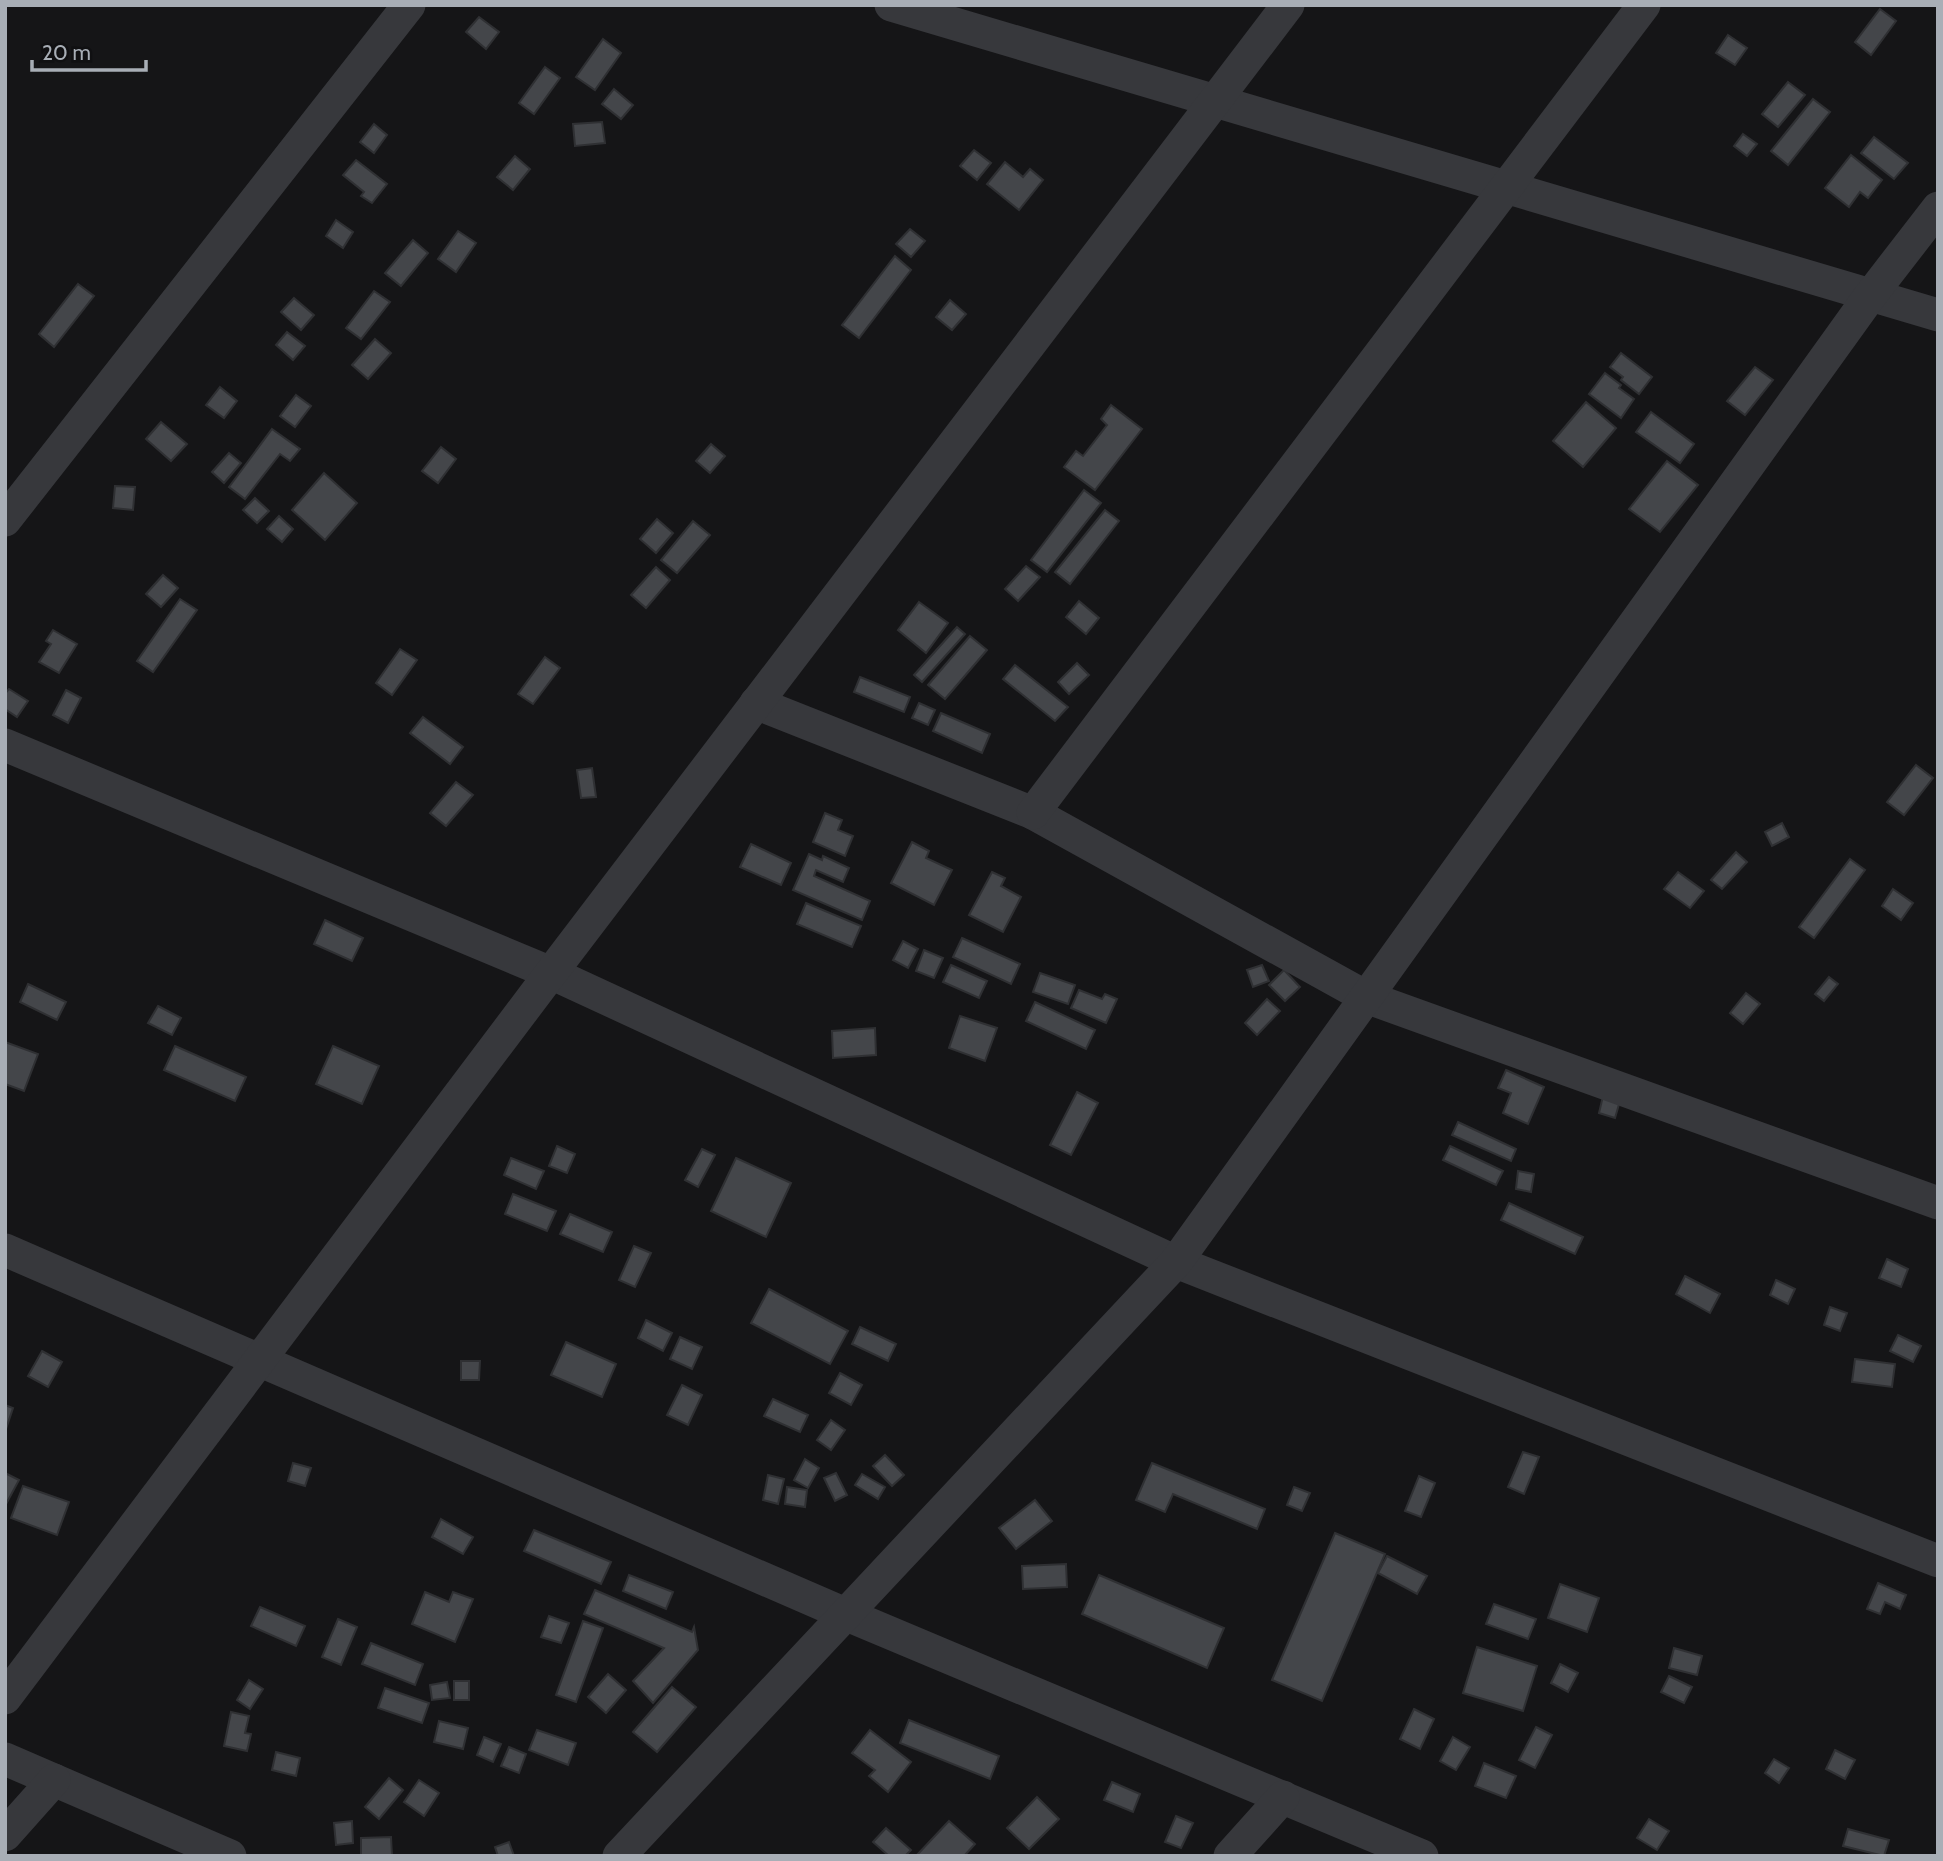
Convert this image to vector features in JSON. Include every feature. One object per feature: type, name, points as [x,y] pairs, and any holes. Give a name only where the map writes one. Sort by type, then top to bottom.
[{"type":"street","points":[[5,520],[409,5]]},
{"type":"street","points":[[891,5],[1938,315]]},
{"type":"street","points":[[5,1698],[551,973],[1288,5]]},
{"type":"street","points":[[1033,813],[1644,5]]},
{"type":"street","points":[[619,1856],[1176,1262],[1870,296],[1938,208]]},
{"type":"street","points":[[756,703],[1033,813],[1366,997],[1938,1203]]},
{"type":"street","points":[[5,745],[551,973],[1176,1262],[1938,1561]]},
{"type":"street","points":[[5,1250],[845,1614],[1422,1856]]},
{"type":"street","points":[[5,1759],[230,1856]]},
{"type":"street","points":[[5,1835],[54,1780]]},
{"type":"street","points":[[1230,1856],[1283,1797]]},
{"type":"building","points":[[1880,9],[1896,21],[1871,55],[1855,42]]},
{"type":"building","points":[[479,17],[499,32],[486,49],[466,32]]},
{"type":"building","points":[[1728,35],[1747,48],[1735,65],[1716,53]]},
{"type":"building","points":[[603,39],[621,53],[595,90],[576,77]]},
{"type":"building","points":[[545,67],[560,78],[534,114],[519,103]]},
{"type":"building","points":[[1788,82],[1805,95],[1778,127],[1762,114]]},
{"type":"building","points":[[614,89],[633,105],[621,119],[602,104]]},
{"type":"building","points":[[1813,99],[1830,112],[1788,165],[1771,151]]},
{"type":"building","points":[[602,122],[605,143],[575,146],[573,124]]},
{"type":"building","points":[[374,124],[387,135],[374,153],[360,142]]},
{"type":"building","points":[[1743,134],[1757,144],[1747,156],[1734,146]]},
{"type":"building","points":[[1874,137],[1908,163],[1894,179],[1861,153]]},
{"type":"building","points":[[974,150],[991,163],[977,180],[960,166]]},
{"type":"building","points":[[1851,155],[1882,180],[1868,198],[1860,192],[1849,207],[1825,188]]},
{"type":"building","points":[[515,156],[530,169],[513,190],[497,177]]},
{"type":"building","points":[[356,160],[387,184],[372,203],[361,196],[364,192],[343,175]]},
{"type":"building","points":[[1005,162],[1023,177],[1030,169],[1043,180],[1019,210],[987,184]]},
{"type":"building","points":[[336,220],[353,232],[343,248],[326,236]]},
{"type":"building","points":[[910,229],[925,241],[911,257],[896,244]]},
{"type":"building","points":[[458,231],[476,243],[456,272],[438,259]]},
{"type":"building","points":[[413,240],[428,253],[401,286],[385,273]]},
{"type":"building","points":[[895,256],[911,270],[859,338],[842,325]]},
{"type":"building","points":[[78,284],[94,296],[54,347],[39,334]]},
{"type":"building","points":[[374,291],[390,302],[361,339],[346,328]]},
{"type":"building","points":[[294,298],[314,315],[301,330],[281,312]]},
{"type":"building","points":[[950,300],[966,314],[952,330],[936,317]]},
{"type":"building","points":[[287,332],[305,346],[293,360],[276,345]]},
{"type":"building","points":[[375,339],[391,353],[368,379],[352,365]]},
{"type":"building","points":[[1621,353],[1652,377],[1639,394],[1610,367]]},
{"type":"building","points":[[1755,367],[1773,380],[1745,415],[1727,401]]},
{"type":"building","points":[[1605,373],[1634,399],[1621,418],[1589,394]]},
{"type":"building","points":[[220,387],[237,401],[224,418],[206,405]]},
{"type":"building","points":[[296,395],[311,406],[295,427],[280,416]]},
{"type":"building","points":[[1586,402],[1616,428],[1583,467],[1553,441]]},
{"type":"building","points":[[1111,405],[1142,429],[1095,490],[1064,467],[1076,451],[1083,456],[1107,425],[1101,419]]},
{"type":"building","points":[[1651,412],[1694,444],[1680,463],[1636,432]]},
{"type":"building","points":[[161,422],[187,444],[171,461],[146,439]]},
{"type":"building","points":[[272,429],[300,449],[290,461],[280,454],[245,499],[229,487]]},
{"type":"building","points":[[711,444],[725,456],[710,473],[696,461]]},
{"type":"building","points":[[441,447],[456,459],[438,483],[422,471]]},
{"type":"building","points":[[229,453],[241,463],[224,483],[212,472]]},
{"type":"building","points":[[1667,461],[1698,485],[1660,532],[1629,509]]},
{"type":"building","points":[[324,473],[357,503],[325,540],[292,510]]},
{"type":"building","points":[[115,486],[135,487],[133,510],[113,508]]},
{"type":"building","points":[[1084,490],[1101,503],[1047,572],[1031,560]]},
{"type":"building","points":[[255,498],[269,511],[257,523],[243,510]]},
{"type":"building","points":[[1105,510],[1119,521],[1070,584],[1055,572]]},
{"type":"building","points":[[279,516],[293,529],[282,542],[267,529]]},
{"type":"building","points":[[657,519],[673,533],[656,553],[640,539]]},
{"type":"building","points":[[693,521],[710,535],[677,573],[661,560]]},
{"type":"building","points":[[1026,566],[1040,577],[1018,601],[1005,589]]},
{"type":"building","points":[[656,567],[670,580],[646,608],[631,595]]},
{"type":"building","points":[[163,575],[178,588],[161,607],[146,594]]},
{"type":"building","points":[[180,599],[197,610],[153,672],[137,661]]},
{"type":"building","points":[[1079,601],[1099,618],[1086,634],[1066,617]]},
{"type":"building","points":[[919,602],[948,623],[926,653],[898,630]]},
{"type":"building","points":[[957,627],[965,634],[922,682],[914,675]]},
{"type":"building","points":[[53,630],[77,644],[59,673],[39,662],[51,644],[46,641]]},
{"type":"building","points":[[970,636],[987,650],[945,699],[928,685]]},
{"type":"building","points":[[400,649],[417,660],[392,695],[376,683]]},
{"type":"building","points":[[545,657],[560,668],[533,704],[518,694]]},
{"type":"building","points":[[1077,663],[1089,675],[1069,694],[1058,682]]},
{"type":"building","points":[[1015,665],[1068,707],[1055,721],[1003,679]]},
{"type":"building","points":[[860,677],[910,697],[904,712],[854,692]]},
{"type":"building","points":[[9,689],[28,701],[17,717],[5,709],[5,694]]},
{"type":"building","points":[[66,690],[81,698],[68,723],[53,715]]},
{"type":"building","points":[[919,703],[935,710],[928,725],[912,718]]},
{"type":"building","points":[[941,713],[990,734],[982,753],[933,731]]},
{"type":"building","points":[[423,717],[463,747],[450,764],[410,733]]},
{"type":"building","points":[[1916,765],[1933,778],[1904,815],[1887,802]]},
{"type":"building","points":[[592,768],[596,797],[581,798],[577,770]]},
{"type":"building","points":[[456,782],[473,795],[446,826],[430,813]]},
{"type":"building","points":[[825,813],[842,820],[838,830],[853,836],[845,856],[813,842]]},
{"type":"building","points":[[1782,823],[1789,837],[1772,846],[1765,832]]},
{"type":"building","points":[[912,842],[929,851],[926,858],[952,870],[934,905],[891,883]]},
{"type":"building","points":[[751,844],[791,863],[781,885],[740,867]]},
{"type":"building","points":[[1736,852],[1747,862],[1722,889],[1711,880]]},
{"type":"building","points":[[809,854],[822,860],[823,856],[849,868],[843,882],[816,870],[814,876],[870,901],[862,920],[793,890]]},
{"type":"building","points":[[1850,859],[1865,870],[1814,938],[1799,927]]},
{"type":"building","points":[[992,872],[1005,878],[1001,886],[1021,897],[1003,932],[969,915]]},
{"type":"building","points":[[1678,872],[1704,891],[1690,908],[1664,889]]},
{"type":"building","points":[[1893,889],[1913,903],[1901,920],[1882,906]]},
{"type":"building","points":[[806,903],[861,926],[852,947],[797,924]]},
{"type":"building","points":[[325,920],[363,938],[352,961],[314,944]]},
{"type":"building","points":[[962,938],[1020,964],[1011,984],[953,957]]},
{"type":"building","points":[[903,941],[918,949],[908,968],[893,960]]},
{"type":"building","points":[[924,950],[943,958],[934,978],[916,971]]},
{"type":"building","points":[[951,965],[987,981],[979,998],[943,982]]},
{"type":"building","points":[[1262,965],[1269,981],[1253,987],[1247,970]]},
{"type":"building","points":[[1284,970],[1300,987],[1285,1001],[1269,985]]},
{"type":"building","points":[[1040,973],[1075,985],[1068,1004],[1033,992]]},
{"type":"building","points":[[1829,977],[1838,984],[1824,1001],[1815,994]]},
{"type":"building","points":[[28,984],[66,1002],[57,1020],[20,1002]]},
{"type":"building","points":[[1079,990],[1102,999],[1105,994],[1117,999],[1106,1023],[1071,1008]]},
{"type":"building","points":[[1746,993],[1760,1004],[1743,1024],[1730,1013]]},
{"type":"building","points":[[1267,999],[1280,1011],[1257,1035],[1245,1023]]},
{"type":"building","points":[[1035,1002],[1095,1030],[1086,1049],[1026,1021]]},
{"type":"building","points":[[158,1006],[181,1018],[172,1035],[148,1023]]},
{"type":"building","points":[[960,1016],[997,1028],[985,1061],[949,1048]]},
{"type":"building","points":[[875,1028],[876,1055],[833,1058],[832,1031]]},
{"type":"building","points":[[5,1042],[38,1054],[24,1091],[5,1084]]},
{"type":"building","points":[[175,1046],[246,1077],[235,1101],[164,1070]]},
{"type":"building","points":[[333,1046],[379,1066],[362,1104],[316,1084]]},
{"type":"building","points":[[1506,1070],[1544,1087],[1528,1124],[1503,1113],[1511,1093],[1498,1088]]},
{"type":"building","points":[[1077,1092],[1098,1103],[1071,1155],[1050,1145]]},
{"type":"building","points":[[1603,1096],[1620,1101],[1615,1118],[1599,1113]]},
{"type":"building","points":[[1458,1122],[1516,1149],[1511,1161],[1452,1135]]},
{"type":"building","points":[[557,1146],[575,1154],[567,1173],[549,1166]]},
{"type":"building","points":[[1450,1146],[1503,1171],[1496,1185],[1443,1160]]},
{"type":"building","points":[[702,1149],[715,1155],[698,1187],[685,1180]]},
{"type":"building","points":[[511,1158],[544,1171],[536,1189],[504,1175]]},
{"type":"building","points":[[736,1158],[791,1183],[766,1237],[711,1211]]},
{"type":"building","points":[[1518,1171],[1534,1174],[1531,1192],[1516,1189]]},
{"type":"building","points":[[513,1194],[556,1211],[547,1231],[505,1214]]},
{"type":"building","points":[[1509,1203],[1583,1237],[1575,1254],[1501,1220]]},
{"type":"building","points":[[570,1214],[612,1232],[603,1252],[560,1234]]},
{"type":"building","points":[[634,1246],[651,1253],[635,1287],[619,1280]]},
{"type":"building","points":[[1887,1259],[1908,1269],[1901,1287],[1879,1278]]},
{"type":"building","points":[[1685,1276],[1720,1294],[1710,1313],[1676,1294]]},
{"type":"building","points":[[1776,1280],[1795,1289],[1788,1304],[1770,1295]]},
{"type":"building","points":[[769,1289],[848,1331],[830,1364],[751,1323]]},
{"type":"building","points":[[1830,1307],[1847,1313],[1840,1331],[1824,1325]]},
{"type":"building","points":[[646,1320],[672,1333],[663,1351],[638,1338]]},
{"type":"building","points":[[860,1327],[896,1344],[888,1361],[852,1344]]},
{"type":"building","points":[[1898,1335],[1921,1346],[1913,1362],[1890,1351]]},
{"type":"building","points":[[680,1337],[702,1347],[692,1369],[670,1359]]},
{"type":"building","points":[[566,1342],[616,1364],[602,1397],[551,1375]]},
{"type":"building","points":[[42,1351],[62,1362],[48,1387],[28,1376]]},
{"type":"building","points":[[1855,1359],[1895,1364],[1892,1387],[1852,1382]]},
{"type":"building","points":[[461,1361],[480,1361],[479,1380],[461,1380]]},
{"type":"building","points":[[840,1373],[862,1385],[851,1405],[829,1393]]},
{"type":"building","points":[[682,1385],[702,1395],[688,1425],[667,1415]]},
{"type":"building","points":[[773,1399],[808,1415],[800,1432],[764,1416]]},
{"type":"building","points":[[5,1405],[13,1408],[5,1432]]},
{"type":"building","points":[[831,1420],[845,1430],[831,1450],[817,1440]]},
{"type":"building","points":[[1523,1452],[1539,1457],[1524,1494],[1508,1487]]},
{"type":"building","points":[[885,1455],[904,1475],[892,1486],[873,1466]]},
{"type":"building","points":[[805,1459],[819,1468],[808,1488],[794,1480]]},
{"type":"building","points":[[293,1463],[311,1468],[305,1486],[288,1481]]},
{"type":"building","points":[[1152,1463],[1265,1509],[1257,1529],[1173,1494],[1165,1512],[1136,1500]]},
{"type":"building","points":[[5,1473],[19,1480],[5,1506]]},
{"type":"building","points":[[836,1473],[847,1495],[835,1501],[824,1478]]},
{"type":"building","points":[[862,1474],[885,1487],[878,1499],[855,1485]]},
{"type":"building","points":[[768,1475],[784,1479],[778,1504],[763,1500]]},
{"type":"building","points":[[1419,1476],[1435,1483],[1421,1517],[1405,1511]]},
{"type":"building","points":[[23,1486],[69,1502],[57,1535],[11,1518]]},
{"type":"building","points":[[787,1487],[807,1490],[805,1507],[785,1504]]},
{"type":"building","points":[[1294,1487],[1310,1493],[1302,1511],[1287,1505]]},
{"type":"building","points":[[1035,1500],[1052,1521],[1016,1549],[999,1528]]},
{"type":"building","points":[[441,1519],[473,1537],[463,1554],[432,1537]]},
{"type":"building","points":[[534,1530],[611,1562],[601,1584],[524,1551]]},
{"type":"building","points":[[1335,1533],[1385,1554],[1322,1701],[1272,1680]]},
{"type":"building","points":[[1387,1556],[1427,1576],[1417,1594],[1378,1573]]},
{"type":"building","points":[[1066,1564],[1067,1587],[1023,1589],[1022,1566]]},
{"type":"building","points":[[629,1575],[673,1592],[666,1609],[623,1591]]},
{"type":"building","points":[[1099,1575],[1224,1628],[1207,1668],[1082,1614]]},
{"type":"building","points":[[1878,1583],[1906,1595],[1900,1609],[1885,1602],[1880,1614],[1867,1609]]},
{"type":"building","points":[[1560,1584],[1599,1598],[1587,1632],[1548,1618]]},
{"type":"building","points":[[595,1590],[692,1632],[694,1627],[698,1650],[653,1703],[633,1681],[664,1648],[584,1614]]},
{"type":"building","points":[[425,1592],[449,1602],[453,1592],[473,1599],[455,1642],[412,1624]]},
{"type":"building","points":[[1494,1604],[1536,1619],[1528,1639],[1486,1624]]},
{"type":"building","points":[[260,1607],[305,1626],[296,1646],[251,1626]]},
{"type":"building","points":[[549,1616],[569,1623],[561,1643],[541,1637]]},
{"type":"building","points":[[338,1619],[357,1627],[341,1665],[322,1657]]},
{"type":"building","points":[[583,1621],[603,1628],[576,1702],[556,1695]]},
{"type":"building","points":[[371,1643],[423,1664],[415,1685],[362,1664]]},
{"type":"building","points":[[1477,1647],[1537,1666],[1523,1711],[1463,1693]]},
{"type":"building","points":[[1674,1648],[1702,1656],[1697,1675],[1669,1668]]},
{"type":"building","points":[[1560,1664],[1578,1673],[1568,1692],[1551,1683]]},
{"type":"building","points":[[608,1674],[626,1690],[606,1713],[588,1697]]},
{"type":"building","points":[[1669,1676],[1692,1687],[1684,1703],[1661,1692]]},
{"type":"building","points":[[249,1680],[263,1689],[250,1709],[237,1700]]},
{"type":"building","points":[[454,1681],[469,1681],[469,1700],[454,1700]]},
{"type":"building","points":[[447,1682],[450,1698],[432,1700],[430,1685]]},
{"type":"building","points":[[672,1687],[696,1707],[657,1752],[633,1732]]},
{"type":"building","points":[[385,1688],[429,1703],[422,1723],[378,1708]]},
{"type":"building","points":[[1414,1709],[1434,1719],[1420,1749],[1400,1739]]},
{"type":"building","points":[[231,1712],[249,1716],[245,1733],[251,1734],[247,1751],[224,1746]]},
{"type":"building","points":[[909,1720],[999,1756],[990,1779],[900,1743]]},
{"type":"building","points":[[439,1721],[468,1728],[463,1749],[434,1742]]},
{"type":"building","points":[[1536,1727],[1552,1735],[1535,1768],[1519,1760]]},
{"type":"building","points":[[537,1730],[576,1743],[568,1765],[529,1750]]},
{"type":"building","points":[[870,1730],[911,1762],[888,1792],[869,1776],[875,1770],[852,1753]]},
{"type":"building","points":[[484,1737],[501,1744],[493,1762],[477,1755]]},
{"type":"building","points":[[1453,1737],[1470,1747],[1456,1770],[1440,1761]]},
{"type":"building","points":[[509,1747],[526,1754],[519,1773],[501,1766]]},
{"type":"building","points":[[1835,1750],[1855,1760],[1845,1779],[1826,1769]]},
{"type":"building","points":[[276,1752],[300,1758],[296,1776],[272,1770]]},
{"type":"building","points":[[1774,1759],[1789,1768],[1779,1783],[1765,1773]]},
{"type":"building","points":[[1484,1763],[1516,1776],[1506,1798],[1475,1786]]},
{"type":"building","points":[[389,1778],[403,1790],[379,1819],[365,1807]]},
{"type":"building","points":[[419,1780],[439,1793],[424,1816],[404,1802]]},
{"type":"building","points":[[1112,1782],[1140,1794],[1133,1812],[1104,1800]]},
{"type":"building","points":[[1037,1797],[1059,1819],[1029,1849],[1007,1828]]},
{"type":"building","points":[[1176,1816],[1193,1823],[1181,1848],[1165,1842]]},
{"type":"building","points":[[1649,1819],[1669,1831],[1657,1850],[1637,1838]]},
{"type":"building","points":[[352,1821],[353,1843],[336,1845],[334,1823]]},
{"type":"building","points":[[949,1821],[975,1844],[964,1856],[916,1856]]},
{"type":"building","points":[[886,1828],[911,1850],[905,1856],[889,1856],[873,1842]]},
{"type":"building","points":[[1848,1829],[1889,1840],[1884,1856],[1843,1846]]},
{"type":"building","points":[[391,1837],[392,1856],[361,1856],[361,1838]]},
{"type":"building","points":[[509,1842],[514,1856],[498,1856],[495,1847]]}]
